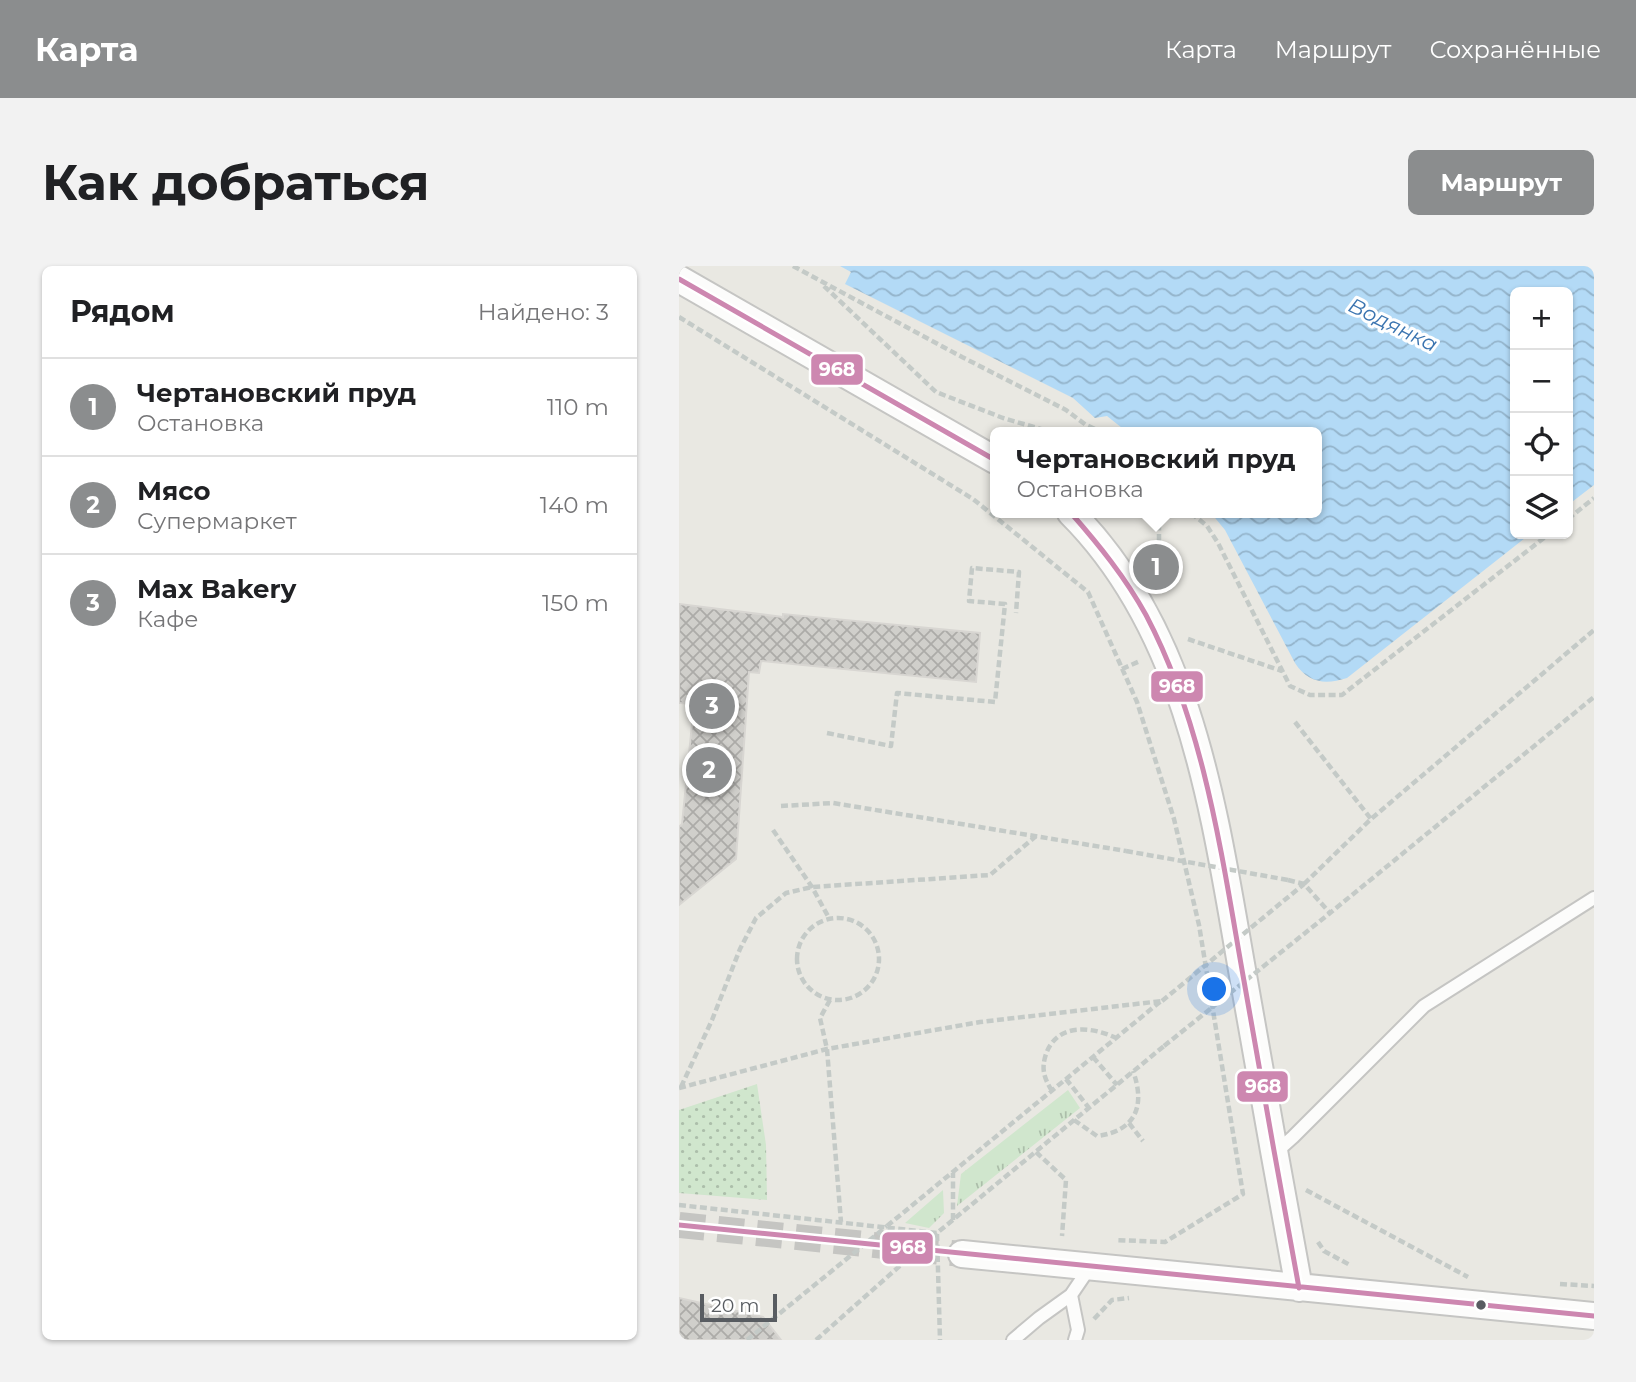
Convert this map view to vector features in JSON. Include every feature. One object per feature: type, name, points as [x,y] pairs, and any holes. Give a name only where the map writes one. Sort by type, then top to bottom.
[{"type":"street","points":[[679,279],[990,457]]},
{"type":"street","points":[[1075,518],[1115,564],[1137,597],[1171,672],[1189,727],[1217,833],[1299,1288]]},
{"type":"street","points":[[962,1254],[1594,1316]]},
{"type":"lane","points":[[1275,1153],[1424,1006],[1594,898]]},
{"type":"lane","points":[[1013,1340],[1071,1296],[1090,1266]]},
{"type":"lane","points":[[1071,1296],[1078,1331],[1075,1340]]},
{"type":"path","points":[[793,266],[1066,410],[1091,427]]},
{"type":"path","points":[[818,281],[936,392],[1034,427]]},
{"type":"path","points":[[679,317],[973,499],[990,513]]},
{"type":"path","points":[[1573,515],[1594,498]]},
{"type":"path","points":[[996,518],[1088,592],[1137,702],[1174,820],[1199,925],[1243,1194],[1165,1242],[1114,1240]]},
{"type":"path","points":[[1159,518],[1159,579]]},
{"type":"path","points":[[1197,518],[1207,526],[1218,543],[1290,686],[1310,695],[1342,695],[1543,539]]},
{"type":"path","points":[[827,733],[891,746],[897,693],[995,702],[1005,604],[968,601],[972,568],[1019,572],[1016,612]]},
{"type":"path","points":[[747,1340],[1304,884],[1371,819],[1594,630]]},
{"type":"path","points":[[1188,639],[1282,671]]},
{"type":"path","points":[[1122,669],[1143,659]]},
{"type":"path","points":[[816,1340],[936,1233],[1594,697]]},
{"type":"path","points":[[1295,722],[1371,819]]},
{"type":"path","points":[[781,806],[833,803],[1126,850],[1288,880],[1304,884],[1330,913]]},
{"type":"path","points":[[773,830],[812,887],[829,918]]},
{"type":"path","points":[[680,1088],[756,918],[786,893],[812,887],[990,875],[1036,836]]},
{"type":"path","points":[[829,918],[846,918],[861,924],[873,935],[879,950],[879,967],[873,982],[862,993],[847,1000],[831,1000],[815,994],[803,983],[797,968],[797,952],[803,936],[814,925],[829,918]]},
{"type":"path","points":[[831,1000],[820,1018],[827,1049],[841,1222]]},
{"type":"path","points":[[680,1088],[827,1049],[979,1022],[1162,1001]]},
{"type":"path","points":[[1052,1091],[1042,1067],[1048,1048],[1056,1036],[1067,1031],[1092,1030],[1116,1038]]},
{"type":"path","points":[[1093,1057],[1117,1085]]},
{"type":"path","points":[[1074,1120],[1097,1136],[1114,1133],[1129,1123],[1136,1113],[1138,1101],[1133,1071]]},
{"type":"path","points":[[1066,1079],[1089,1108]]},
{"type":"path","points":[[1129,1123],[1143,1141]]},
{"type":"path","points":[[1036,1152],[1066,1180],[1062,1236]]},
{"type":"path","points":[[953,1172],[953,1220]]},
{"type":"path","points":[[1304,1202],[1302,1188],[1471,1278],[1459,1278]]},
{"type":"path","points":[[679,1205],[936,1233]]},
{"type":"path","points":[[936,1233],[940,1340]]},
{"type":"path","points":[[1050,1235],[1075,1237]]},
{"type":"path","points":[[1316,1240],[1324,1251],[1356,1268]]},
{"type":"path","points":[[1553,1283],[1594,1286]]},
{"type":"path","points":[[1085,1329],[1112,1300],[1131,1298]]},
{"type":"green space","points":[[757,1084],[766,1145],[767,1200],[679,1193],[679,1110]]},
{"type":"green space","points":[[1068,1090],[1080,1108],[957,1206],[961,1174]]},
{"type":"green space","points":[[943,1190],[944,1213],[929,1228],[905,1223]]},
{"type":"water","name":"Водянка","points":[[840,266],[1594,266],[1594,485],[1573,501],[1573,287],[1510,287],[1510,539],[1524,539],[1347,678],[1318,681],[1306,675],[1295,663],[1225,530],[1215,518],[1322,518],[1322,427],[1121,427],[1107,416],[1095,418],[1073,398],[845,284],[851,272]]},
{"type":"building","points":[[679,604],[783,617],[783,614],[980,633],[976,682],[761,661],[759,673],[749,672],[736,859],[679,905],[679,827],[682,824],[694,704],[679,703]]},
{"type":"building","points":[[679,1298],[763,1317],[781,1340],[679,1340]]},
{"type":"tunnel","points":[[679,1225],[962,1254]]},
{"type":"transit line","name":"968","points":[[679,279],[990,457]]},
{"type":"transit line","name":"968","points":[[1075,518],[1111,562],[1146,615],[1183,702],[1197,748],[1219,841],[1299,1288]]},
{"type":"transit line","name":"968","points":[[679,1225],[1594,1316]]},
{"type":"place","name":"Чертановский пруд","points":[[1156,567]]},
{"type":"place","name":"Max Bakery","points":[[712,706]]},
{"type":"place","name":"Мясо","points":[[709,770]]}]
